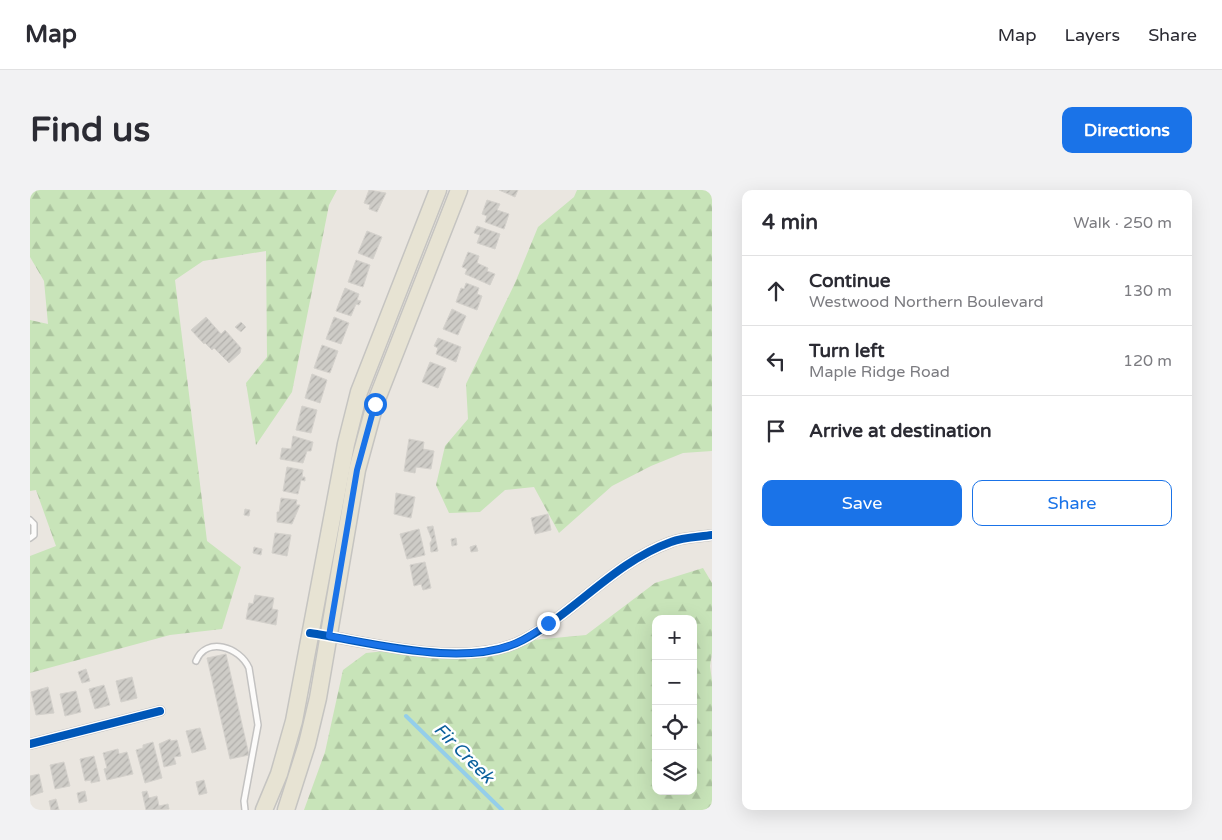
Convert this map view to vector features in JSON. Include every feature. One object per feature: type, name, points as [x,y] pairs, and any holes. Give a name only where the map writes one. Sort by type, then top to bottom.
[{"type":"main road","points":[[264,810],[279,774],[294,721],[349,431],[359,392],[438,190]]},
{"type":"main road","points":[[286,810],[307,744],[318,698],[357,470],[366,435],[375,404],[458,190]]},
{"type":"street","points":[[310,633],[405,650],[450,654],[481,653],[522,641],[630,561],[672,541],[712,535]]},
{"type":"street","points":[[30,744],[160,711]]},
{"type":"lane","points":[[423,225],[441,235]]},
{"type":"lane","points":[[349,431],[366,435]]},
{"type":"lane","points":[[30,520],[34,524],[34,535],[30,538]]},
{"type":"lane","points":[[196,661],[198,655],[205,651],[216,648],[230,648],[246,660],[249,668],[258,724],[244,801],[246,810]]},
{"type":"green space","points":[[30,190],[337,190],[329,205],[292,392],[256,445],[246,383],[267,357],[266,251],[203,261],[175,280],[207,541],[241,567],[222,629],[170,635],[30,673],[30,556],[56,546],[36,490],[30,491],[30,320],[48,324],[44,281],[30,257]]},
{"type":"green space","points":[[577,190],[712,190],[712,451],[683,453],[651,466],[612,486],[559,533],[534,487],[505,490],[480,512],[449,513],[436,485],[445,446],[468,419],[466,384],[515,283],[538,227],[574,197]]},
{"type":"green space","points":[[703,568],[712,583],[712,653],[710,666],[712,681],[712,810],[304,810],[325,752],[343,670],[366,653],[405,649],[450,654],[522,641],[586,635],[655,583]]},
{"type":"building","points":[[369,190],[386,193],[377,212],[369,209],[370,205],[364,203]]},
{"type":"building","points":[[499,190],[518,190],[515,197]]},
{"type":"building","points":[[487,200],[500,204],[497,210],[509,214],[504,229],[485,222],[487,216],[482,214]]},
{"type":"building","points":[[477,226],[500,234],[495,249],[477,243],[480,235],[474,233]]},
{"type":"building","points":[[367,231],[382,237],[373,259],[358,253]]},
{"type":"building","points":[[468,252],[479,256],[477,263],[488,268],[487,271],[495,274],[490,285],[465,274],[467,269],[462,267]]},
{"type":"building","points":[[356,260],[370,265],[363,287],[348,282]]},
{"type":"building","points":[[466,283],[479,288],[477,294],[482,296],[477,310],[456,302],[461,288],[464,289]]},
{"type":"building","points":[[345,288],[359,294],[357,300],[361,301],[359,305],[356,304],[351,316],[336,311]]},
{"type":"building","points":[[452,309],[466,316],[458,335],[443,329]]},
{"type":"building","points":[[206,317],[221,334],[225,330],[241,348],[240,353],[229,363],[214,348],[212,350],[204,344],[191,330]]},
{"type":"building","points":[[334,317],[349,323],[341,344],[326,339]]},
{"type":"building","points":[[241,322],[246,327],[241,332],[235,327]]},
{"type":"building","points":[[438,338],[461,347],[456,362],[436,354],[438,348],[434,346]]},
{"type":"building","points":[[322,345],[338,351],[330,373],[314,368]]},
{"type":"building","points":[[430,362],[446,368],[438,388],[422,382]]},
{"type":"building","points":[[312,374],[327,380],[320,403],[305,398]]},
{"type":"building","points":[[302,406],[317,410],[311,433],[296,430]]},
{"type":"building","points":[[293,436],[313,442],[311,451],[307,451],[303,463],[280,459],[282,448],[291,449]]},
{"type":"building","points":[[409,439],[424,442],[423,449],[434,451],[431,469],[416,467],[415,473],[404,471]]},
{"type":"building","points":[[287,467],[303,470],[302,477],[305,477],[305,481],[301,480],[298,494],[283,491]]},
{"type":"building","points":[[396,493],[415,497],[411,518],[394,514]]},
{"type":"building","points":[[281,498],[297,500],[296,505],[300,505],[292,524],[277,522],[277,512],[279,512]]},
{"type":"building","points":[[245,509],[250,510],[249,516],[244,515]]},
{"type":"building","points":[[548,514],[551,530],[535,534],[531,518]]},
{"type":"building","points":[[433,526],[438,551],[431,552],[430,543],[432,540],[427,527]]},
{"type":"building","points":[[419,529],[425,555],[407,559],[400,534]]},
{"type":"building","points":[[275,533],[291,535],[287,556],[272,553]]},
{"type":"building","points":[[456,538],[457,545],[452,546],[451,539]]},
{"type":"building","points":[[476,545],[478,551],[471,552],[470,547]]},
{"type":"building","points":[[254,547],[262,549],[261,555],[253,553]]},
{"type":"building","points":[[425,562],[431,588],[423,590],[421,584],[414,586],[410,565]]},
{"type":"building","points":[[255,595],[274,598],[272,609],[278,610],[276,625],[246,619],[249,603],[253,604]]},
{"type":"building","points":[[226,654],[249,755],[230,759],[207,658]]},
{"type":"building","points":[[86,669],[90,681],[82,683],[78,672]]},
{"type":"building","points":[[132,677],[137,698],[121,702],[116,681]]},
{"type":"building","points":[[104,685],[110,705],[95,709],[89,689]]},
{"type":"building","points":[[48,687],[54,713],[36,715],[31,692]]},
{"type":"building","points":[[76,691],[81,712],[65,716],[60,694]]},
{"type":"building","points":[[200,728],[206,749],[192,753],[186,731]]},
{"type":"building","points":[[170,739],[171,741],[177,740],[181,756],[174,757],[176,764],[164,767],[159,744]]},
{"type":"building","points":[[153,742],[162,778],[145,783],[136,750],[143,748],[143,745]]},
{"type":"building","points":[[118,749],[119,754],[127,752],[133,774],[107,780],[104,769],[107,768],[103,753]]},
{"type":"building","points":[[94,756],[100,781],[91,783],[91,780],[85,781],[80,759]]},
{"type":"building","points":[[64,762],[70,786],[55,789],[50,765]]},
{"type":"building","points":[[39,774],[43,792],[30,796],[30,776]]},
{"type":"building","points":[[204,780],[207,793],[199,795],[196,782]]},
{"type":"building","points":[[85,791],[87,801],[79,803],[77,793]]},
{"type":"building","points":[[147,791],[149,798],[157,796],[159,806],[168,804],[169,809],[146,810],[142,792]]},
{"type":"building","points":[[56,799],[59,810],[51,810],[49,801]]},
{"type":"waterway","name":"Fir Creek","points":[[406,716],[502,810]]},
{"type":"cycle path","points":[[310,633],[418,651],[475,653],[500,649],[523,640],[542,629],[613,575],[650,551],[676,540],[712,535]]},
{"type":"cycle path","points":[[30,744],[160,711]]},
{"type":"route","points":[[375,404],[357,470],[329,636],[405,650],[450,654],[481,653],[522,641],[548,623]]}]
